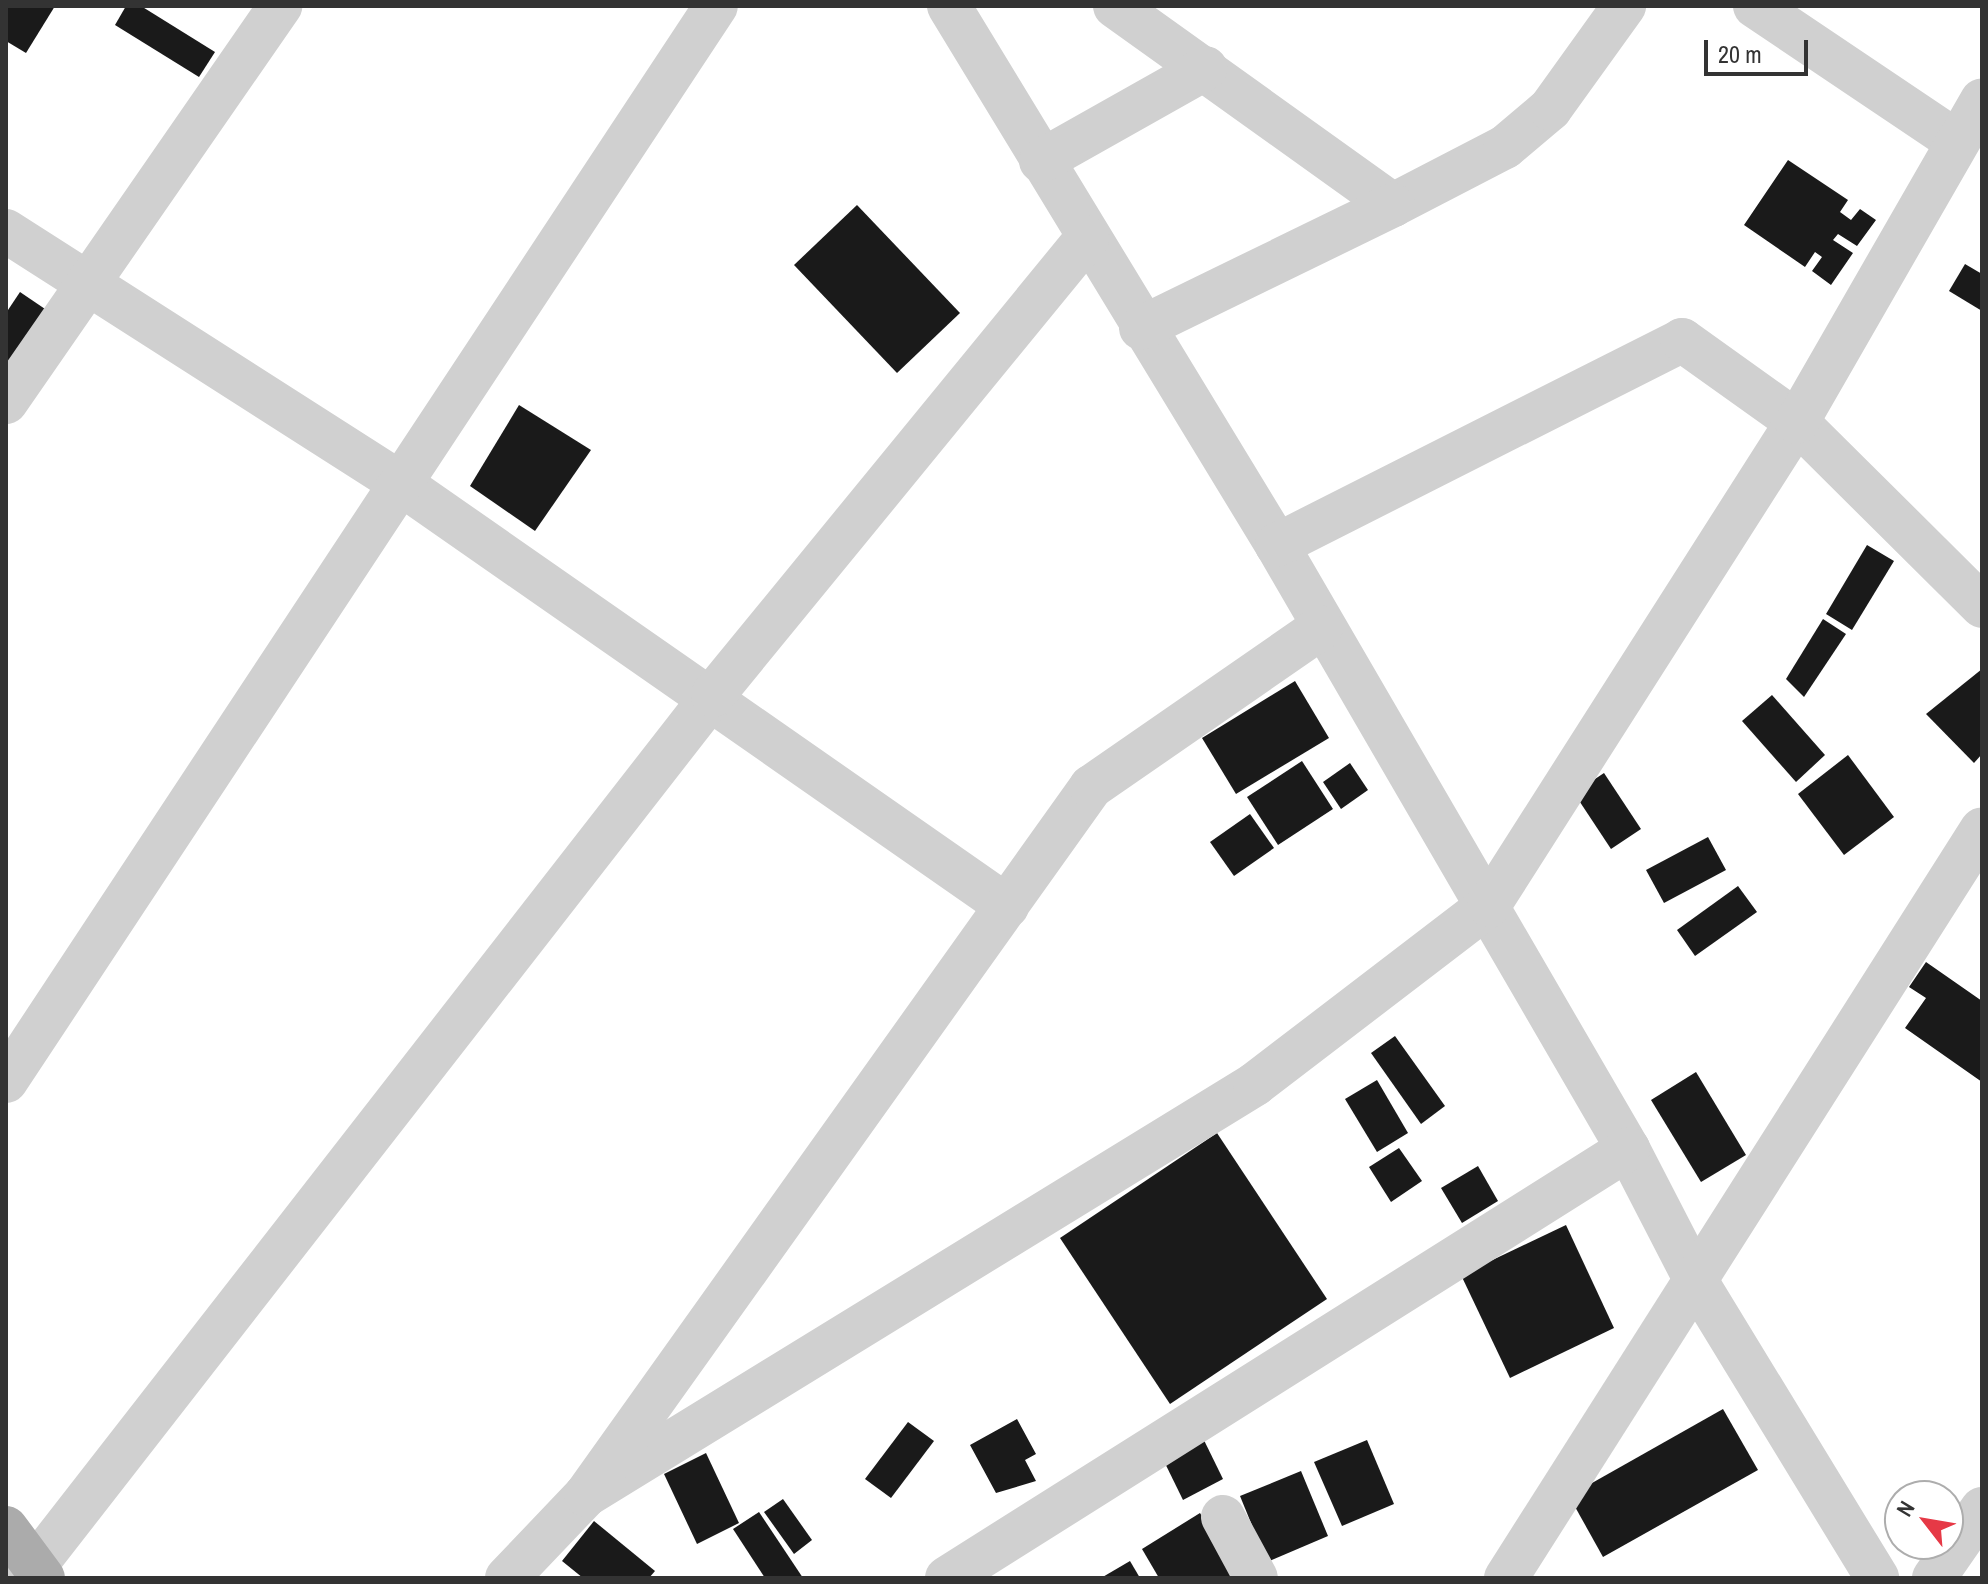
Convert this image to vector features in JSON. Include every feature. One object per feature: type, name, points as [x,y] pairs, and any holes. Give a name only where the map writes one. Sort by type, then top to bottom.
[{"type":"main road","points":[[6,1528],[29,1574]]},
{"type":"street","points":[[6,402],[93,287],[280,6]]},
{"type":"street","points":[[6,1081],[404,486],[716,6]]},
{"type":"street","points":[[949,6],[1141,328],[1277,545],[1321,628],[1489,905],[1628,1149],[1696,1281],[1863,1573]]},
{"type":"street","points":[[1115,6],[1206,68],[1393,205]]},
{"type":"street","points":[[1141,328],[1505,147],[1550,109],[1624,6]]},
{"type":"street","points":[[1755,6],[1956,141]]},
{"type":"street","points":[[1041,161],[1206,68]]},
{"type":"street","points":[[586,1495],[1255,1084],[1489,905],[1797,422],[1982,100]]},
{"type":"street","points":[[6,231],[404,486],[713,695],[1007,906]]},
{"type":"street","points":[[29,1574],[713,695],[1087,238]]},
{"type":"street","points":[[1277,545],[1682,340],[1797,422],[1982,606]]},
{"type":"street","points":[[507,1578],[586,1495],[1091,787],[1321,628]]},
{"type":"street","points":[[1506,1578],[1982,829]]},
{"type":"street","points":[[947,1578],[1628,1149]]},
{"type":"street","points":[[1934,1578],[1982,1509]]},
{"type":"street","points":[[1223,1517],[1256,1578]]},
{"type":"building","points":[[6,6],[55,6],[26,53],[6,41]]},
{"type":"building","points":[[126,6],[141,6],[215,52],[199,77],[115,25]]},
{"type":"building","points":[[1788,160],[1848,200],[1840,212],[1851,220],[1860,209],[1876,220],[1857,246],[1838,234],[1833,240],[1853,253],[1831,285],[1812,271],[1822,257],[1815,252],[1805,267],[1744,225]]},
{"type":"building","points":[[857,205],[960,313],[897,373],[794,265]]},
{"type":"building","points":[[1965,264],[1982,274],[1982,311],[1949,291]]},
{"type":"building","points":[[20,292],[48,311],[12,365],[6,360],[6,313]]},
{"type":"building","points":[[519,405],[591,450],[535,531],[470,486]]},
{"type":"building","points":[[1867,545],[1894,561],[1852,630],[1826,614]]},
{"type":"building","points":[[1823,619],[1846,634],[1804,697],[1786,679]]},
{"type":"building","points":[[1982,669],[1982,754],[1974,763],[1926,714]]},
{"type":"building","points":[[1295,681],[1329,738],[1236,794],[1202,738]]},
{"type":"building","points":[[1772,695],[1825,755],[1796,782],[1742,721]]},
{"type":"building","points":[[1848,755],[1894,817],[1844,855],[1798,794]]},
{"type":"building","points":[[1302,761],[1333,809],[1278,845],[1247,797]]},
{"type":"building","points":[[1350,763],[1368,790],[1341,809],[1323,782]]},
{"type":"building","points":[[1604,773],[1641,829],[1611,849],[1574,793]]},
{"type":"building","points":[[1250,814],[1274,848],[1234,876],[1210,842]]},
{"type":"building","points":[[1708,837],[1726,870],[1664,903],[1646,870]]},
{"type":"building","points":[[1738,886],[1757,912],[1695,956],[1677,930]]},
{"type":"building","points":[[1926,962],[1982,1001],[1982,1082],[1905,1028],[1926,998],[1909,987]]},
{"type":"building","points":[[1395,1036],[1445,1106],[1421,1124],[1371,1053]]},
{"type":"building","points":[[1696,1072],[1746,1155],[1701,1182],[1651,1100]]},
{"type":"building","points":[[1377,1080],[1408,1133],[1377,1152],[1345,1099]]},
{"type":"building","points":[[1217,1133],[1327,1299],[1170,1404],[1060,1238]]},
{"type":"building","points":[[1399,1148],[1422,1181],[1391,1202],[1369,1167]]},
{"type":"building","points":[[1478,1166],[1498,1201],[1462,1223],[1441,1188]]},
{"type":"building","points":[[1566,1225],[1614,1328],[1510,1378],[1461,1275]]},
{"type":"building","points":[[1723,1409],[1758,1470],[1603,1557],[1569,1496]]},
{"type":"building","points":[[1017,1419],[1036,1454],[1025,1460],[1036,1481],[996,1493],[970,1445]]},
{"type":"building","points":[[908,1422],[934,1441],[891,1498],[865,1479]]},
{"type":"building","points":[[1198,1428],[1223,1479],[1183,1500],[1158,1449]]},
{"type":"building","points":[[1367,1440],[1394,1504],[1342,1526],[1314,1462]]},
{"type":"building","points":[[706,1453],[739,1523],[697,1544],[664,1474]]},
{"type":"building","points":[[1301,1471],[1328,1536],[1267,1562],[1240,1496]]},
{"type":"building","points":[[783,1499],[812,1540],[794,1554],[764,1512]]},
{"type":"building","points":[[759,1512],[803,1578],[765,1578],[733,1529]]},
{"type":"building","points":[[1200,1513],[1239,1578],[1159,1578],[1142,1549]]},
{"type":"building","points":[[594,1521],[655,1571],[649,1578],[583,1578],[562,1561]]},
{"type":"building","points":[[1130,1561],[1140,1578],[1101,1578]]}]
